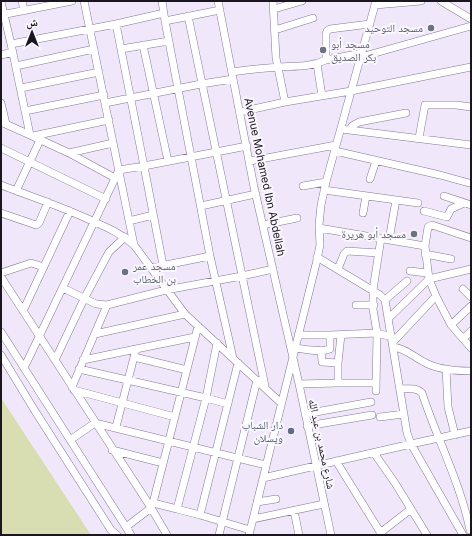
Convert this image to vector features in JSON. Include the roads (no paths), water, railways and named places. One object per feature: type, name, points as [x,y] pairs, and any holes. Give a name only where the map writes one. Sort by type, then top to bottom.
[{"type":"street","points":[[22,1],[24,11]]},
{"type":"street","points":[[3,15],[24,11],[45,4],[70,1]]},
{"type":"street","points":[[84,1],[134,245]]},
{"type":"street","points":[[162,1],[177,88],[192,157],[210,256],[236,360],[228,404],[200,515]]},
{"type":"street","name":"Avenue Mohamed Ibn Abdellah","points":[[218,1],[256,194],[293,357]]},
{"type":"street","points":[[285,102],[275,46],[273,5],[302,1]]},
{"type":"street","points":[[151,506],[177,509],[200,515],[249,532],[318,257],[320,244],[319,228],[321,206],[325,186],[376,3],[421,1]]},
{"type":"street","points":[[441,1],[471,19]]},
{"type":"street","points":[[1,2],[25,111],[32,135]]},
{"type":"street","points":[[165,21],[220,10]]},
{"type":"street","points":[[11,44],[116,24],[164,13]]},
{"type":"street","points":[[188,16],[264,386]]},
{"type":"street","points":[[275,30],[313,18]]},
{"type":"street","points":[[116,24],[163,265]]},
{"type":"street","points":[[326,60],[327,30],[370,24]]},
{"type":"street","points":[[105,103],[278,67],[317,64],[326,60],[361,55],[471,26]]},
{"type":"street","points":[[121,49],[169,41]]},
{"type":"street","points":[[143,45],[168,161]]},
{"type":"street","points":[[16,66],[94,49]]},
{"type":"street","points":[[1,55],[13,52]]},
{"type":"street","points":[[317,64],[322,96]]},
{"type":"street","points":[[240,112],[285,102],[351,91],[471,67]]},
{"type":"street","points":[[21,88],[99,72]]},
{"type":"street","points":[[25,111],[104,95]]},
{"type":"street","points":[[1,103],[3,123],[69,153],[116,178]]},
{"type":"street","points":[[419,138],[425,105],[456,105],[471,107]]},
{"type":"street","points":[[350,130],[352,126],[359,122],[406,113]]},
{"type":"street","points":[[32,135],[109,120]]},
{"type":"street","points":[[341,128],[471,145]]},
{"type":"street","points":[[16,191],[40,140]]},
{"type":"street","points":[[69,153],[113,143]]},
{"type":"street","points":[[119,170],[247,146]]},
{"type":"street","points":[[1,148],[106,199]]},
{"type":"street","points":[[250,161],[335,148],[376,161],[470,183],[471,175]]},
{"type":"street","points":[[370,179],[376,161]]},
{"type":"street","points":[[24,368],[119,170]]},
{"type":"street","points":[[1,185],[70,211],[116,231],[125,237],[134,245],[185,314],[281,403]]},
{"type":"street","points":[[303,186],[325,186],[366,196],[418,203]]},
{"type":"street","points":[[201,206],[256,194]]},
{"type":"street","points":[[362,214],[366,196]]},
{"type":"street","points":[[444,196],[467,204]]},
{"type":"street","points":[[389,240],[396,200]]},
{"type":"street","points":[[1,213],[36,225],[39,223],[48,202]]},
{"type":"street","points":[[424,211],[447,217],[451,209],[467,204]]},
{"type":"street","points":[[23,311],[70,211]]},
{"type":"street","points":[[129,221],[154,215]]},
{"type":"street","points":[[263,225],[297,218]]},
{"type":"street","points":[[471,238],[432,225],[428,227],[425,246],[428,276],[436,296],[451,325],[471,348]]},
{"type":"street","points":[[319,228],[425,246]]},
{"type":"street","points":[[55,360],[84,299],[109,252],[125,237]]},
{"type":"street","points":[[376,391],[377,333],[373,290],[381,238]]},
{"type":"street","points":[[338,269],[344,254],[347,251],[379,254]]},
{"type":"street","points":[[425,254],[451,259]]},
{"type":"street","points":[[151,268],[210,256]]},
{"type":"street","points":[[318,257],[373,290],[385,300],[407,433],[410,444],[462,534],[471,530],[468,506],[438,438],[422,392],[415,388],[400,388]]},
{"type":"street","points":[[1,273],[33,262],[44,267]]},
{"type":"street","points":[[63,288],[99,305],[107,305],[166,290],[273,269]]},
{"type":"street","points":[[410,271],[428,276],[471,270]]},
{"type":"street","points":[[388,319],[428,276]]},
{"type":"street","points":[[1,277],[40,335],[112,450],[151,506],[167,534],[175,535]]},
{"type":"street","points":[[385,300],[407,281]]},
{"type":"street","points":[[463,289],[471,297]]},
{"type":"street","points":[[393,342],[436,296]]},
{"type":"street","points":[[356,305],[374,304]]},
{"type":"street","points":[[73,388],[79,369],[107,305]]},
{"type":"street","points":[[451,325],[471,306]]},
{"type":"street","points":[[95,334],[185,314]]},
{"type":"street","points":[[126,527],[151,506],[198,326]]},
{"type":"street","points":[[463,339],[471,331]]},
{"type":"street","points":[[1,332],[131,535]]},
{"type":"street","points":[[298,335],[377,333],[425,363],[446,369],[471,371]]},
{"type":"street","points":[[295,348],[321,350],[330,349],[330,335]]},
{"type":"street","points":[[338,383],[338,363],[341,335]]},
{"type":"street","points":[[83,360],[195,337]]},
{"type":"street","points":[[177,509],[206,398],[217,344]]},
{"type":"street","points":[[116,427],[136,349]]},
{"type":"street","points":[[321,350],[322,362],[338,363]]},
{"type":"street","points":[[1,355],[35,412],[111,532],[117,535]]},
{"type":"street","points":[[134,357],[187,370]]},
{"type":"street","name":"شارع محمد بن عبد الله","points":[[293,357],[331,535]]},
{"type":"street","points":[[79,369],[228,404]]},
{"type":"street","points":[[446,369],[448,407],[455,434]]},
{"type":"street","points":[[219,535],[257,380]]},
{"type":"street","points":[[299,384],[376,383]]},
{"type":"street","points":[[73,388],[122,404],[175,417]]},
{"type":"street","points":[[305,414],[370,402]]},
{"type":"street","points":[[380,417],[404,414]]},
{"type":"street","points":[[307,426],[372,415]]},
{"type":"street","points":[[70,440],[95,423],[266,465]]},
{"type":"street","points":[[263,478],[471,431]]},
{"type":"street","points":[[112,450],[163,464]]},
{"type":"street","points":[[374,452],[426,535]]},
{"type":"street","points":[[336,461],[381,534],[411,509]]},
{"type":"street","points":[[257,502],[276,498]]},
{"type":"street","points":[[253,519],[324,504]]},
{"type":"street","points":[[294,510],[300,535]]},
{"type":"place","name":"مسجد التوحيد","points":[[431,28]]},
{"type":"place","name":"مسجد أبو بكر الصديق","points":[[323,50]]},
{"type":"place","name":"مسجد أبو هريرة","points":[[414,234]]},
{"type":"place","name":"مسجد عمر بن الخطاب","points":[[125,272]]},
{"type":"place","name":"دار الشباب ويسلان","points":[[291,431]]}]
